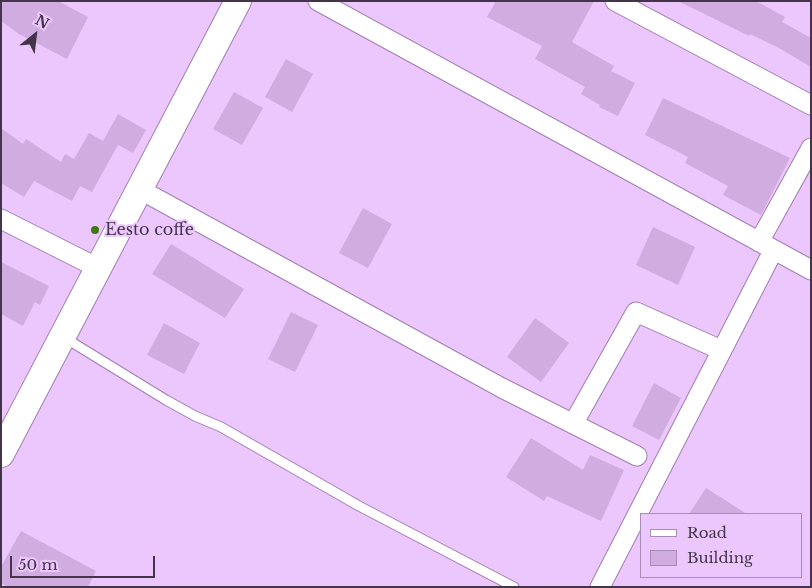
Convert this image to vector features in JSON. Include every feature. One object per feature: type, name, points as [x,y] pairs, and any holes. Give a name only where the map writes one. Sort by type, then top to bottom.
[{"type":"street","points":[[1,454],[238,1]]},
{"type":"street","points":[[318,1],[811,270]]},
{"type":"street","points":[[615,1],[811,105]]},
{"type":"street","points":[[600,587],[721,350],[811,148]]},
{"type":"street","points":[[139,189],[502,388],[637,456]]},
{"type":"street","points":[[1,219],[98,268]]},
{"type":"street","points":[[573,424],[636,312],[721,350]]},
{"type":"lane","points":[[62,337],[166,400],[195,416],[221,427],[350,502],[514,587]]},
{"type":"building","points":[[1,1],[58,1],[88,17],[67,59],[19,34],[1,21]]},
{"type":"building","points":[[496,1],[594,1],[572,42],[614,66],[611,71],[635,83],[618,116],[599,107],[600,105],[581,94],[585,87],[535,59],[542,46],[487,17]]},
{"type":"building","points":[[678,1],[756,1],[785,17],[782,22],[811,38],[811,67],[779,48],[750,34],[749,36]]},
{"type":"building","points":[[286,59],[313,74],[292,112],[265,97]]},
{"type":"building","points":[[234,92],[263,108],[242,145],[213,129]]},
{"type":"building","points":[[663,98],[790,158],[761,215],[723,195],[728,186],[685,163],[688,157],[645,135]]},
{"type":"building","points":[[118,114],[146,130],[133,153],[118,145],[92,192],[80,186],[72,201],[34,181],[24,197],[1,183],[1,128],[23,144],[26,139],[61,162],[65,154],[74,159],[89,133],[103,141]]},
{"type":"building","points":[[363,208],[392,224],[368,268],[339,253]]},
{"type":"building","points":[[653,227],[695,247],[678,285],[636,265]]},
{"type":"building","points":[[171,244],[244,289],[225,318],[152,274]]},
{"type":"building","points":[[1,262],[49,286],[40,305],[35,302],[23,326],[1,314]]},
{"type":"building","points":[[291,312],[318,325],[295,372],[268,359]]},
{"type":"building","points":[[535,318],[569,343],[541,382],[507,357]]},
{"type":"building","points":[[164,323],[200,343],[184,374],[147,355]]},
{"type":"building","points":[[654,383],[681,398],[659,440],[632,426]]},
{"type":"building","points":[[531,438],[583,470],[590,455],[624,470],[601,521],[547,496],[544,501],[506,477]]},
{"type":"building","points":[[706,488],[745,513],[690,513]]},
{"type":"building","points":[[21,531],[96,571],[88,587],[8,587],[1,583],[1,567]]},
{"type":"place","name":"Eesto coffe","points":[[95,230]]}]
